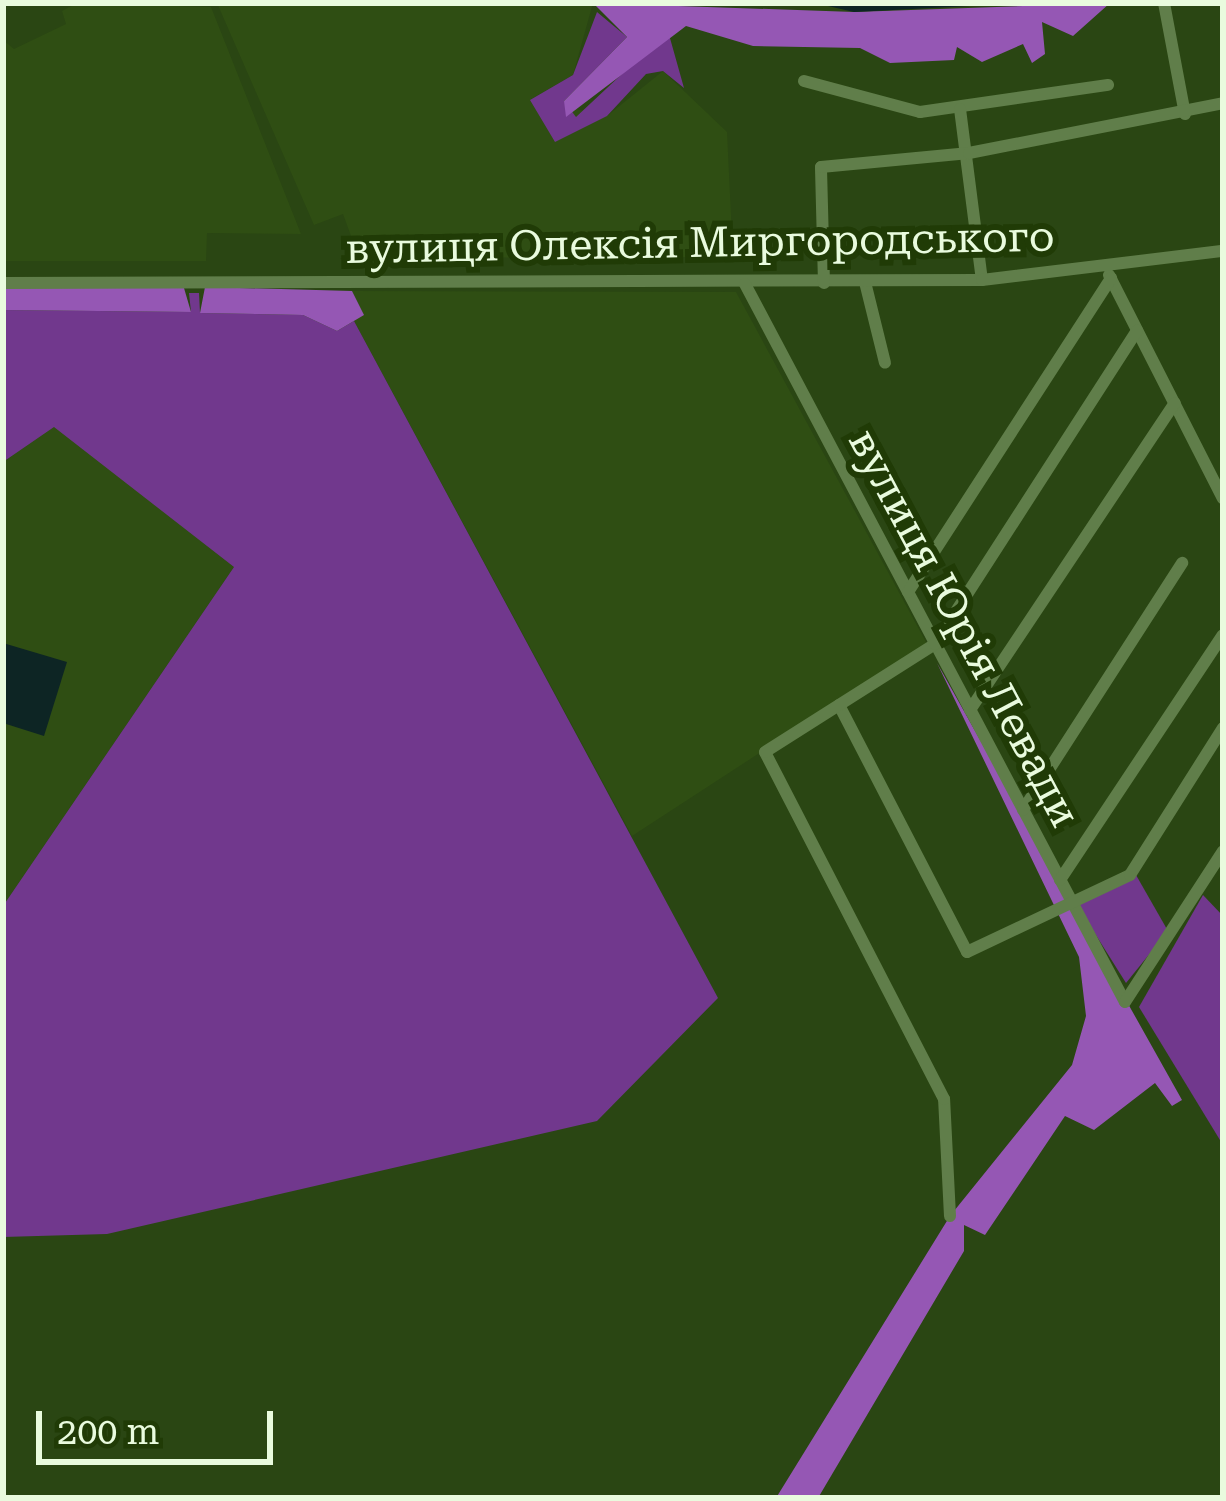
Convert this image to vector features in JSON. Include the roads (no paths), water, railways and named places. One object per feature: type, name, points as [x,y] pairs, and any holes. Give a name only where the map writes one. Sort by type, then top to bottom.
[{"type":"street","points":[[1164,3],[1185,114]]},
{"type":"street","points":[[804,81],[920,112],[1108,85]]},
{"type":"street","points":[[824,283],[821,167],[969,153],[1223,104]]},
{"type":"street","points":[[960,109],[982,280]]},
{"type":"street","name":"вулиця Олексія Миргородського","points":[[3,283],[982,280],[1108,272],[1223,251]]},
{"type":"street","points":[[1108,272],[1223,499]]},
{"type":"street","points":[[908,592],[1108,272]]},
{"type":"street","points":[[865,282],[885,363]]},
{"type":"street","name":"вулиця Юрія Левади","points":[[745,284],[1125,1002],[1223,851]]},
{"type":"street","points":[[950,1216],[944,1099],[765,752],[935,644],[1137,330]]},
{"type":"street","points":[[970,710],[1175,403]]},
{"type":"street","points":[[1023,810],[1182,563]]},
{"type":"street","points":[[1060,880],[1223,635]]},
{"type":"street","points":[[839,705],[967,952],[1072,903],[1139,865],[1223,728]]},
{"type":"water","points":[[815,3],[1028,3],[854,12]]},
{"type":"water","points":[[3,643],[67,662],[44,736],[3,723]]}]
